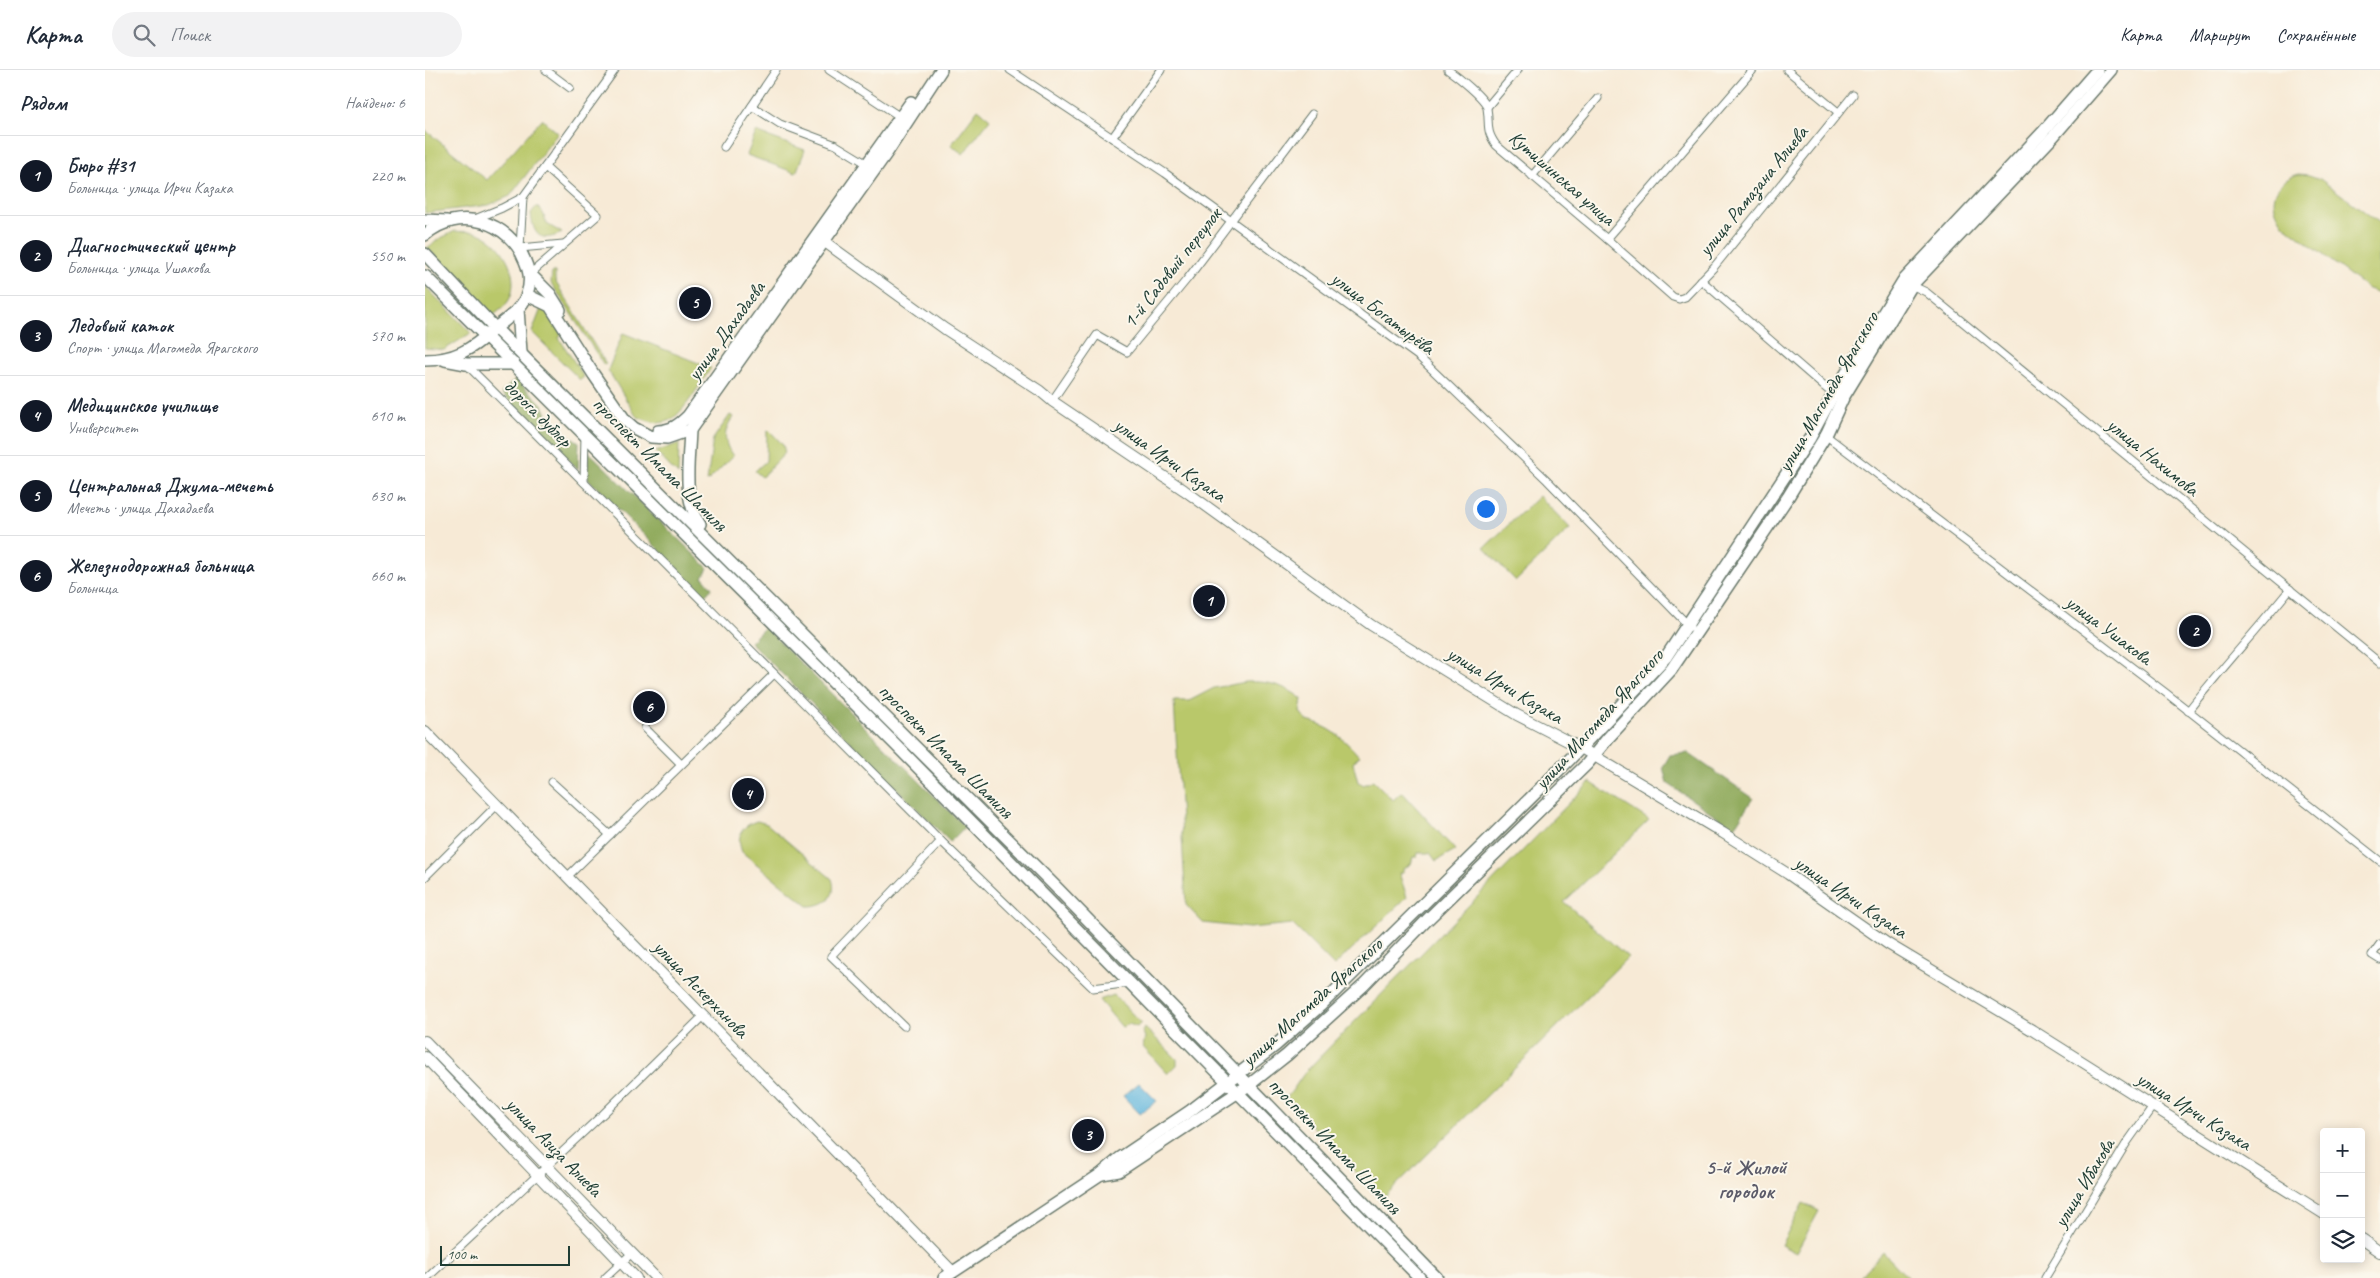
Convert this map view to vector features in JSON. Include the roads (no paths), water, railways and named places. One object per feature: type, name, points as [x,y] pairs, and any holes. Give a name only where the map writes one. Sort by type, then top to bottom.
[{"type":"main road","name":"улица Дахадаева","points":[[904,119],[933,70]]},
{"type":"main road","name":"улица Дахадаева","points":[[530,274],[550,294],[629,417],[639,426],[653,431],[668,430],[679,425],[688,416],[941,70]]},
{"type":"main road","name":"улица Магомеда Ярагского","points":[[1101,1174],[1119,1171],[1249,1084],[1287,1055],[1364,985],[1594,756],[1671,670],[1692,628],[1815,428],[1838,397],[1908,283],[2097,70]]},
{"type":"main road","name":"улица Магомеда Ярагского","points":[[1908,283],[2051,139],[2111,70]]},
{"type":"main road","points":[[425,220],[474,219],[498,227],[520,248],[530,274],[527,295],[518,309],[467,350],[445,360]]},
{"type":"main road","points":[[425,235],[431,229],[449,221]]},
{"type":"main road","name":"улица Дахадаева","points":[[690,430],[819,238]]},
{"type":"main road","name":"улица Ирчи Казака","points":[[819,238],[945,329],[1041,391],[1052,401],[1184,490],[1371,625],[1517,715],[1581,748],[1788,874],[1888,944],[2032,1030],[2320,1211]]},
{"type":"main road","name":"проспект Имама Шамиля","points":[[425,254],[495,328],[714,544],[1053,884],[1437,1278]]},
{"type":"main road","name":"проспект Имама Шамиля","points":[[425,276],[895,744],[1420,1278]]},
{"type":"main road","points":[[527,295],[551,306],[594,375],[625,420],[634,428],[651,438],[667,438],[690,430],[688,483],[692,512],[714,544]]},
{"type":"main road","points":[[518,309],[521,352]]},
{"type":"main road","points":[[425,360],[445,360],[466,364],[514,364]]},
{"type":"main road","name":"улица Магомеда Ярагского","points":[[949,1275],[1101,1174],[1120,1158],[1190,1111],[1276,1045],[1320,1006],[1581,748],[1692,628],[1788,497],[1827,435],[1838,397]]},
{"type":"main road","name":"улица Аскерханова","points":[[425,731],[703,1016],[949,1275]]},
{"type":"main road","name":"улица Азиза Алиева","points":[[425,1041],[657,1278]]},
{"type":"main road","name":"улица Азиза Алиева","points":[[425,1057],[636,1278]]},
{"type":"main road","points":[[2365,1243],[2380,1252]]},
{"type":"street","points":[[546,70],[570,88]]},
{"type":"street","points":[[474,219],[503,208],[523,197],[615,70]]},
{"type":"street","points":[[724,147],[776,70]]},
{"type":"street","points":[[829,70],[904,119]]},
{"type":"street","name":"улица Богатырёва","points":[[1010,70],[1230,220],[1419,357],[1547,480],[1692,628]]},
{"type":"street","points":[[1112,138],[1161,70]]},
{"type":"street","points":[[1452,71],[1482,99],[1487,107],[1518,70]]},
{"type":"street","points":[[1607,239],[1753,70]]},
{"type":"street","points":[[1787,70],[1838,112]]},
{"type":"street","name":"улица Рамазана Алиева","points":[[1673,297],[1679,299],[1685,297],[1714,267],[1853,94]]},
{"type":"street","points":[[1532,176],[1599,98]]},
{"type":"street","points":[[752,106],[780,124],[836,145],[871,167]]},
{"type":"street","name":"Кутишинская улица","points":[[1487,107],[1488,134],[1496,145],[1673,297]]},
{"type":"street","name":"1-й Садовый переулок","points":[[1052,401],[1097,335],[1127,352],[1188,278],[1230,220],[1268,175],[1312,114]]},
{"type":"street","points":[[530,274],[599,215],[545,167]]},
{"type":"street","points":[[523,197],[520,248],[563,244]]},
{"type":"street","points":[[1701,280],[1838,397]]},
{"type":"street","name":"улица Нахимова","points":[[1908,283],[1926,292],[2380,663]]},
{"type":"street","name":"дорога дублер","points":[[466,364],[941,841],[1093,988],[1129,983]]},
{"type":"street","name":"улица Ушакова","points":[[1815,428],[1827,435],[1931,517],[2188,711],[2380,861]]},
{"type":"street","points":[[585,434],[585,484]]},
{"type":"street","points":[[2188,711],[2290,588]]},
{"type":"street","points":[[567,876],[774,674]]},
{"type":"street","points":[[645,728],[681,764]]},
{"type":"street","points":[[552,782],[610,835]]},
{"type":"street","points":[[425,877],[497,805]]},
{"type":"street","points":[[904,1026],[831,956],[941,841]]},
{"type":"street","points":[[2380,944],[2372,955],[2380,960]]},
{"type":"street","points":[[427,1278],[549,1166],[703,1016]]},
{"type":"street","name":"улица Ибакова","points":[[2045,1278],[2126,1144],[2153,1106]]},
{"type":"street","points":[[605,1278],[632,1252]]},
{"type":"water","points":[[1139,1083],[1157,1101],[1140,1114],[1123,1096]]},
{"type":"place","name":"Центральная Джума-мечеть","points":[[695,303]]},
{"type":"place","name":"Бюро #31","points":[[1209,601]]},
{"type":"place","name":"Диагностический центр","points":[[2195,631]]},
{"type":"place","name":"Железнодорожная больница","points":[[649,707]]},
{"type":"place","name":"Медицинское училище","points":[[748,794]]},
{"type":"place","name":"Ледовый каток","points":[[1088,1135]]},
{"type":"district","name":"5-й Жилой городок","points":[[1746,1179]]}]
